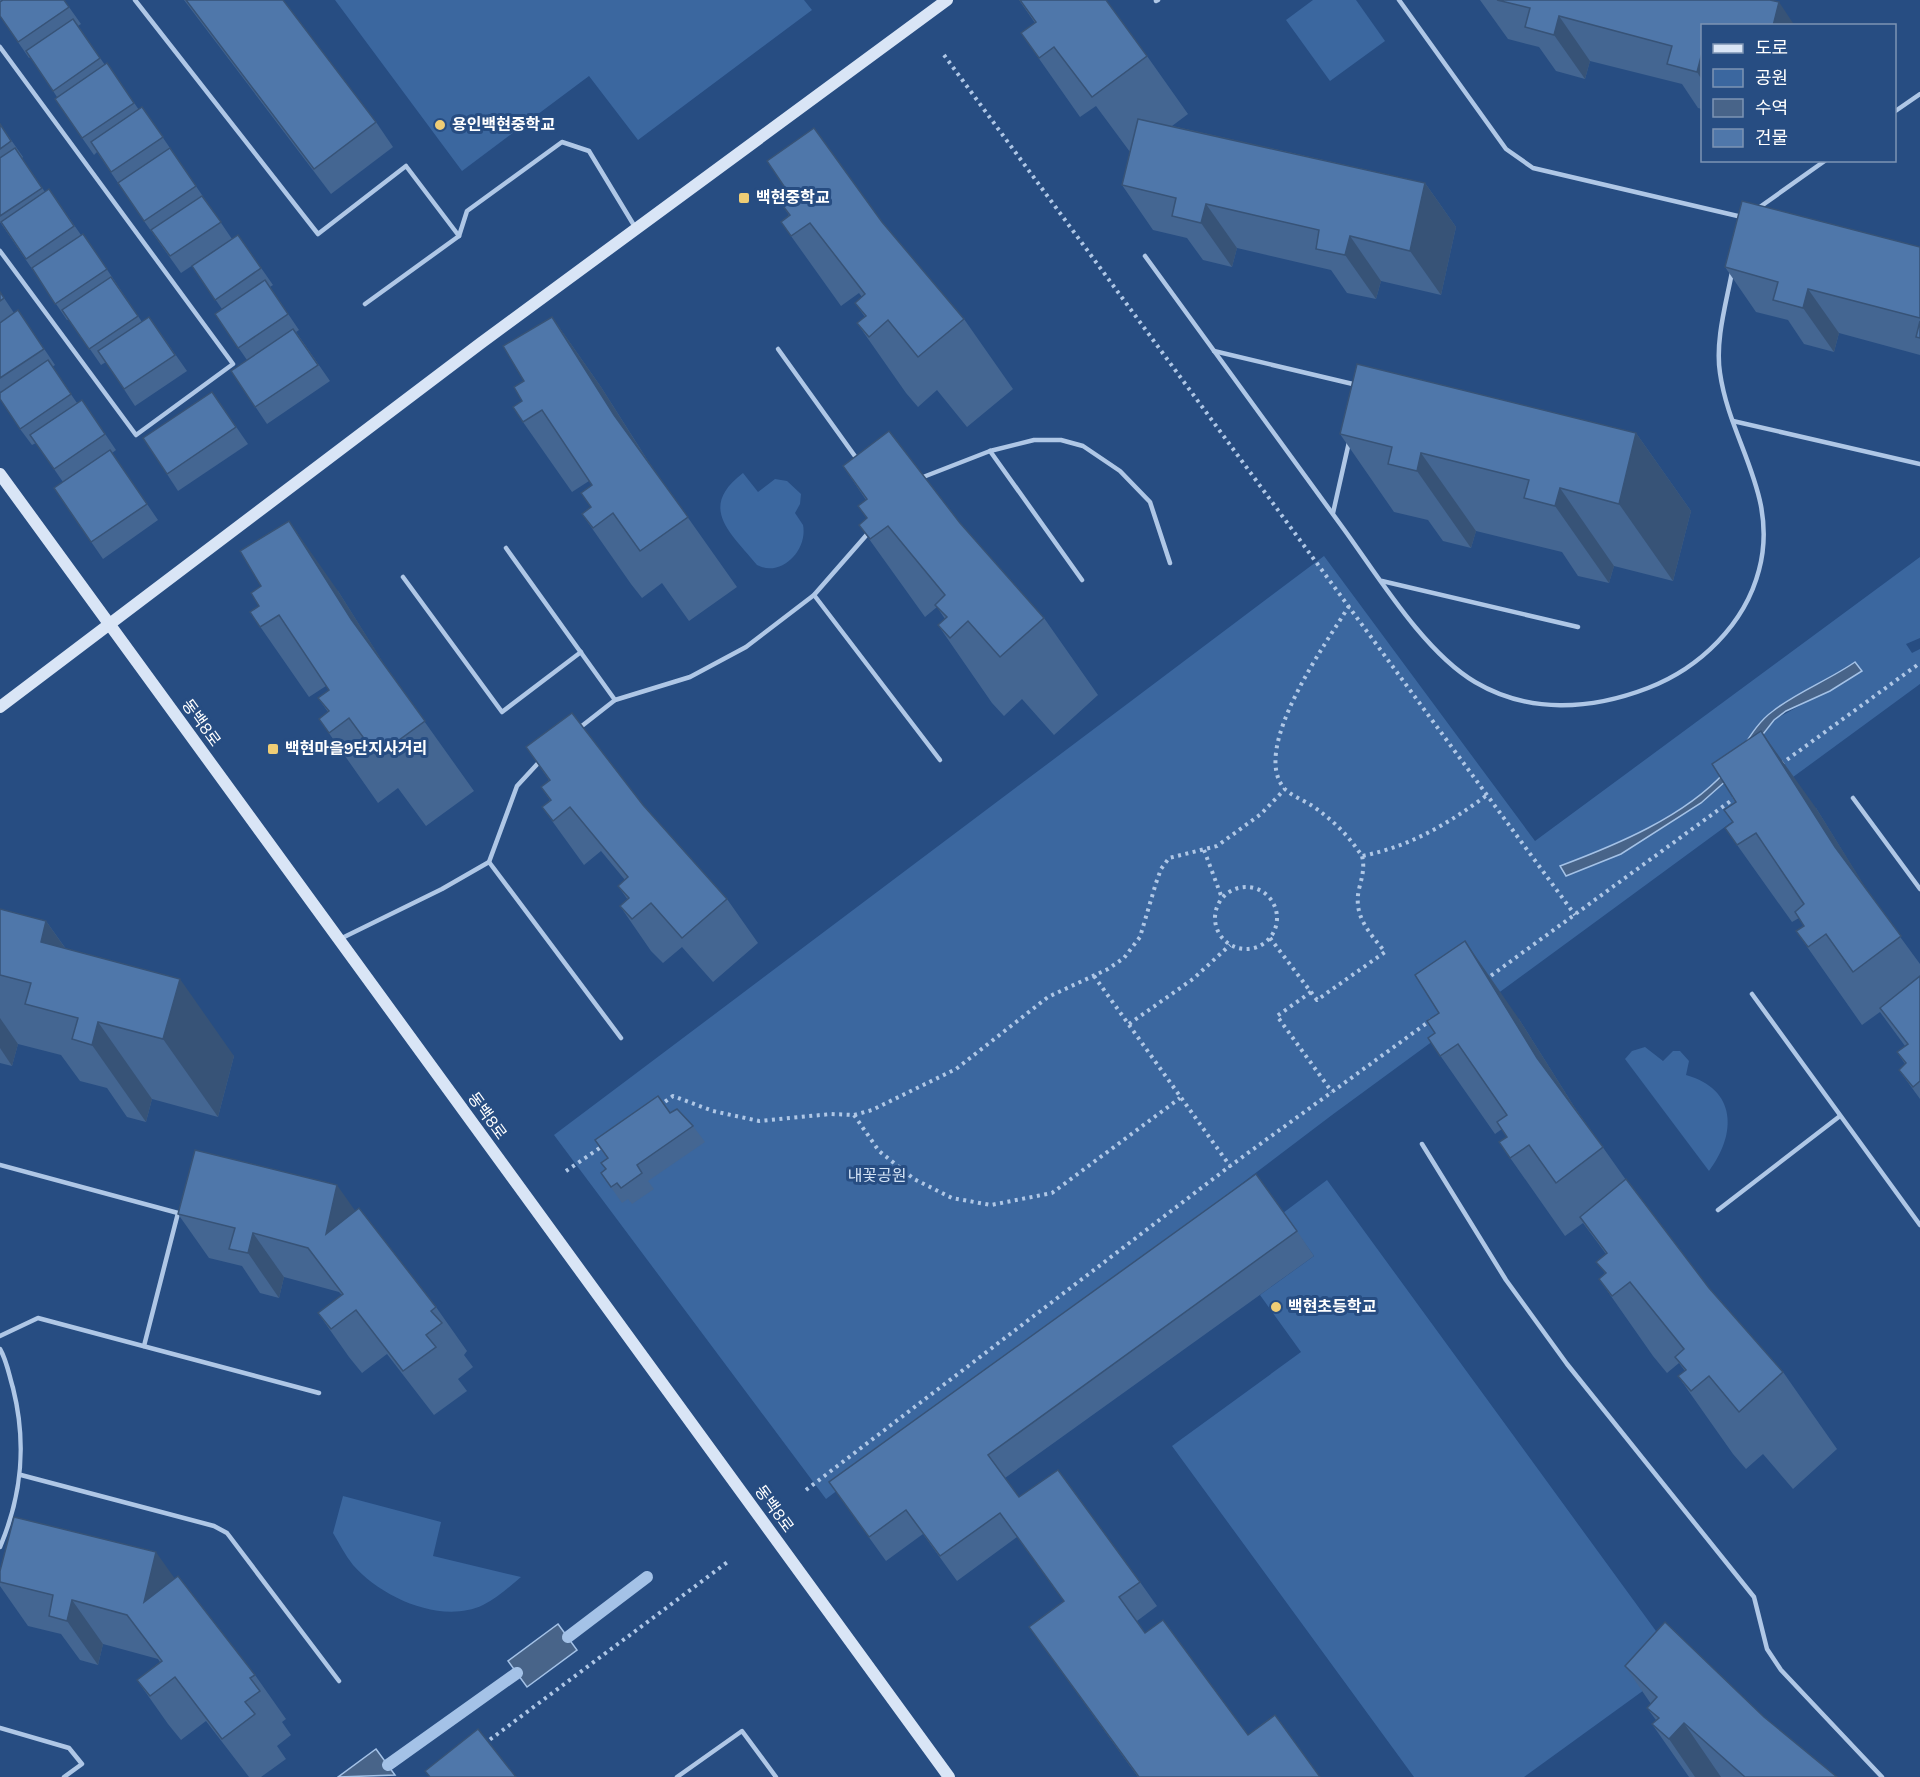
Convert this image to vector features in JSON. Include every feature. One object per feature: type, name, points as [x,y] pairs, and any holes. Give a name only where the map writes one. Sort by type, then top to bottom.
[{"type":"street","points":[[0,707],[636,229],[947,0]]},
{"type":"street","name":"동백8로","points":[[0,474],[337,940],[949,1777]]},
{"type":"lane","points":[[135,0],[318,234],[406,166],[459,236]]},
{"type":"lane","points":[[1399,0],[1506,149],[1533,168],[1744,218]]},
{"type":"lane","points":[[0,47],[233,364],[136,435],[0,251]]},
{"type":"lane","points":[[1896,111],[1920,94]]},
{"type":"lane","points":[[365,304],[459,236],[467,211],[561,142],[589,151],[636,229]]},
{"type":"lane","points":[[1742,229],[1744,218],[1823,162]]},
{"type":"lane","points":[[1145,256],[1382,581],[1425,638],[1447,662],[1474,682],[1501,695],[1533,704],[1569,707],[1628,696],[1657,684],[1706,654],[1740,615],[1760,569],[1764,521],[1760,490],[1725,398],[1719,362],[1719,344],[1734,264]]},
{"type":"lane","points":[[778,349],[864,469]]},
{"type":"lane","points":[[1214,351],[1362,387]]},
{"type":"lane","points":[[1733,421],[1920,464]]},
{"type":"lane","points":[[1333,514],[1352,433]]},
{"type":"lane","points":[[915,481],[990,451],[1034,440],[1061,440],[1083,446],[1103,458],[1137,486],[1150,502],[1170,563]]},
{"type":"lane","points":[[990,451],[1082,580]]},
{"type":"lane","points":[[569,736],[615,700],[690,677],[746,647],[814,595],[874,526]]},
{"type":"lane","points":[[506,548],[615,700]]},
{"type":"lane","points":[[403,577],[502,712],[581,652]]},
{"type":"lane","points":[[1382,581],[1578,627]]},
{"type":"lane","points":[[814,595],[940,760]]},
{"type":"lane","points":[[337,940],[442,889],[489,862],[517,786],[542,759]]},
{"type":"lane","points":[[1853,798],[1920,889]]},
{"type":"lane","points":[[489,862],[621,1038]]},
{"type":"lane","points":[[1752,994],[1920,1225]]},
{"type":"lane","points":[[1718,1210],[1840,1116]]},
{"type":"lane","points":[[1422,1144],[1506,1280],[1567,1364],[1754,1597],[1767,1649],[1781,1670],[1882,1777]]},
{"type":"lane","points":[[0,1165],[178,1213],[144,1346]]},
{"type":"lane","points":[[0,1335],[38,1318],[319,1393]]},
{"type":"lane","points":[[0,1348],[15,1399],[21,1439],[21,1475],[14,1512],[0,1547]]},
{"type":"lane","points":[[21,1475],[214,1526],[226,1533],[339,1681]]},
{"type":"lane","points":[[0,1728],[69,1748],[82,1764],[64,1777]]},
{"type":"lane","points":[[677,1777],[742,1731],[776,1777]]},
{"type":"path","points":[[944,55],[1575,915]]},
{"type":"path","points":[[1270,938],[1317,1000],[1384,952],[1362,922],[1358,912],[1357,900],[1364,866],[1362,856],[1350,837],[1333,822],[1285,789],[1275,764],[1278,739],[1285,718],[1349,606]]},
{"type":"path","points":[[1776,768],[1920,663]]},
{"type":"path","points":[[654,1110],[674,1096],[713,1111],[759,1121],[831,1114],[854,1115],[872,1110],[956,1069],[1048,997],[1094,976],[1124,958],[1134,948],[1145,921],[1158,876],[1169,858],[1217,846],[1261,814],[1285,789]]},
{"type":"path","points":[[1362,856],[1383,852],[1424,836],[1487,795]]},
{"type":"path","points":[[1481,983],[1738,796]]},
{"type":"path","points":[[1204,850],[1222,898]]},
{"type":"path","points":[[1241,887],[1262,891],[1271,898],[1278,916],[1277,926],[1270,938],[1258,947],[1249,949],[1230,945],[1217,929],[1215,918],[1222,898],[1241,887]]},
{"type":"path","points":[[1129,1024],[1193,979],[1230,945]]},
{"type":"path","points":[[1094,976],[1230,1166]]},
{"type":"path","points":[[1311,992],[1277,1016],[1332,1092]]},
{"type":"path","points":[[806,1490],[1230,1166],[1435,1017]]},
{"type":"path","points":[[854,1115],[879,1151],[914,1179],[952,1198],[991,1205],[1052,1193],[1180,1098]]},
{"type":"path","points":[[566,1171],[605,1144]]},
{"type":"path","points":[[479,1748],[729,1561]]},
{"type":"green space","points":[[335,0],[804,0],[812,10],[638,140],[589,76],[462,171]]},
{"type":"green space","points":[[1313,0],[1356,0],[1385,41],[1330,81],[1286,20]]},
{"type":"green space","points":[[743,473],[758,492],[775,479],[787,481],[801,494],[800,504],[795,513],[803,525],[801,544],[791,559],[783,565],[766,568],[757,565],[737,542],[723,520],[720,509],[722,498],[729,486]]},
{"type":"green space","name":"내꽃공원","points":[[1324,556],[1535,841],[1920,557],[1920,638],[1906,644],[1912,653],[1920,649],[1920,684],[1332,1115],[826,1499],[554,1135]],"holes":[[[1855,663],[1862,671],[1774,720],[1701,803],[1621,854],[1572,874],[1560,866],[1604,848],[1670,816],[1690,803],[1725,772],[1759,724],[1772,711]]]},
{"type":"green space","points":[[1645,1047],[1663,1061],[1673,1051],[1680,1051],[1689,1061],[1686,1075],[1703,1082],[1715,1091],[1723,1102],[1727,1114],[1727,1128],[1718,1157],[1709,1171],[1625,1059],[1632,1051]]},
{"type":"green space","points":[[1327,1180],[1680,1664],[1524,1777],[1414,1777],[1172,1446],[1301,1352],[1260,1295],[1314,1256],[1283,1213]]},
{"type":"green space","points":[[343,1496],[441,1522],[433,1556],[521,1577],[488,1602],[467,1610],[449,1612],[431,1610],[395,1597],[379,1588],[353,1565],[333,1533]]},
{"type":"water","points":[[1855,662],[1862,671],[1830,691],[1786,711],[1774,720],[1728,779],[1701,803],[1621,854],[1566,876],[1560,866],[1626,839],[1690,803],[1725,772],[1766,717],[1782,704]]},
{"type":"water","points":[[558,1624],[577,1650],[527,1687],[508,1661]]},
{"type":"water","points":[[376,1749],[395,1775],[338,1777]]},
{"type":"building","points":[[3,0],[64,0],[69,7],[18,42],[0,16],[0,2]]},
{"type":"building","points":[[186,0],[283,0],[376,122],[314,169]]},
{"type":"building","points":[[1020,0],[1106,0],[1147,56],[1092,97],[1054,47],[1039,58],[1021,33],[1036,22]]},
{"type":"building","points":[[1497,0],[1770,0],[1779,2],[1774,24],[1701,24],[1701,57],[1697,72],[1667,64],[1672,46],[1559,16],[1554,35],[1525,27],[1530,8]]},
{"type":"building","points":[[73,19],[100,58],[53,91],[26,51]]},
{"type":"building","points":[[107,63],[134,103],[82,138],[55,99]]},
{"type":"building","points":[[142,107],[163,137],[111,172],[91,142]]},
{"type":"building","points":[[1138,119],[1425,183],[1410,251],[1350,236],[1345,255],[1316,249],[1319,230],[1206,204],[1201,223],[1172,216],[1176,198],[1122,185]]},
{"type":"building","points":[[0,124],[11,141],[0,149]]},
{"type":"building","points":[[814,128],[882,222],[964,319],[918,357],[888,320],[869,337],[857,323],[866,316],[855,303],[865,294],[810,223],[791,236],[781,222],[790,215],[780,202],[790,195],[767,161]]},
{"type":"building","points":[[15,148],[42,188],[0,216],[0,158]]},
{"type":"building","points":[[170,148],[196,186],[144,221],[118,183]]},
{"type":"building","points":[[49,189],[74,226],[26,259],[1,222]]},
{"type":"building","points":[[202,196],[221,222],[170,256],[151,230]]},
{"type":"building","points":[[1742,201],[1920,247],[1920,318],[1808,289],[1803,308],[1773,300],[1778,282],[1725,267]]},
{"type":"building","points":[[83,234],[107,269],[55,304],[32,268]]},
{"type":"building","points":[[238,235],[261,268],[215,300],[192,266]]},
{"type":"building","points":[[111,277],[138,316],[89,349],[62,310]]},
{"type":"building","points":[[265,280],[288,314],[238,348],[215,314]]},
{"type":"building","points":[[18,310],[44,349],[0,378],[0,323]]},
{"type":"building","points":[[149,317],[175,355],[124,389],[98,351]]},
{"type":"building","points":[[552,317],[614,415],[688,517],[640,551],[613,513],[593,528],[582,514],[591,507],[581,493],[592,485],[542,410],[523,422],[513,407],[522,401],[514,387],[524,381],[503,346]]},
{"type":"building","points":[[1920,321],[1920,338],[1916,337]]},
{"type":"building","points":[[293,329],[318,365],[255,407],[231,371]]},
{"type":"building","points":[[48,360],[71,394],[20,429],[0,399],[0,393]]},
{"type":"building","points":[[1357,364],[1636,433],[1619,504],[1560,488],[1555,506],[1524,498],[1529,480],[1421,453],[1417,471],[1388,464],[1392,447],[1340,434]]},
{"type":"building","points":[[212,392],[236,427],[167,474],[143,438]]},
{"type":"building","points":[[82,400],[105,434],[54,469],[30,435]]},
{"type":"building","points":[[889,431],[960,523],[1044,618],[1000,657],[968,621],[950,638],[938,625],[947,617],[935,605],[945,595],[888,526],[870,539],[859,525],[867,518],[858,506],[867,499],[843,466]]},
{"type":"building","points":[[110,450],[147,504],[91,542],[54,488]]},
{"type":"building","points":[[289,521],[351,619],[425,721],[377,756],[349,718],[329,733],[319,719],[329,711],[318,698],[329,690],[279,615],[260,627],[250,612],[259,606],[251,593],[261,586],[240,551]]},
{"type":"building","points":[[572,713],[643,805],[727,899],[682,938],[651,903],[632,919],[620,906],[629,898],[618,886],[628,877],[570,807],[553,821],[542,807],[551,800],[541,787],[550,780],[526,747]]},
{"type":"building","points":[[1761,731],[1835,847],[1901,936],[1853,972],[1826,934],[1808,947],[1796,931],[1804,926],[1795,912],[1804,904],[1756,833],[1737,845],[1725,828],[1733,822],[1724,810],[1736,802],[1712,764]]},
{"type":"building","points":[[0,909],[46,921],[41,942],[180,979],[163,1039],[98,1022],[92,1045],[72,1039],[78,1018],[25,1004],[31,983],[0,975]]},
{"type":"building","points":[[1465,941],[1537,1058],[1603,1147],[1556,1183],[1529,1145],[1510,1158],[1499,1142],[1507,1137],[1497,1122],[1507,1115],[1458,1044],[1440,1056],[1428,1038],[1435,1033],[1427,1021],[1439,1013],[1415,975]]},
{"type":"building","points":[[1920,976],[1920,1081],[1913,1087],[1899,1070],[1906,1063],[1897,1052],[1908,1044],[1880,1008]]},
{"type":"building","points":[[658,1096],[670,1113],[677,1109],[693,1126],[637,1165],[642,1173],[621,1188],[617,1183],[611,1187],[601,1173],[606,1169],[601,1163],[608,1158],[595,1140]]},
{"type":"building","points":[[195,1150],[337,1185],[326,1234],[359,1208],[436,1307],[431,1311],[442,1323],[426,1335],[436,1347],[403,1371],[356,1310],[331,1329],[318,1313],[343,1294],[308,1248],[253,1233],[248,1253],[229,1249],[235,1228],[178,1214]]},
{"type":"building","points":[[1256,1174],[1297,1231],[988,1455],[1019,1497],[1058,1470],[1140,1582],[1119,1597],[1145,1633],[1163,1620],[1248,1735],[1275,1715],[1320,1777],[1139,1777],[1029,1627],[1064,1601],[1000,1513],[940,1556],[906,1510],[869,1537],[829,1482]]},
{"type":"building","points":[[1626,1179],[1709,1288],[1783,1372],[1739,1412],[1709,1376],[1691,1391],[1678,1376],[1686,1370],[1675,1357],[1684,1349],[1630,1282],[1612,1296],[1599,1279],[1606,1273],[1596,1262],[1607,1253],[1580,1217]]},
{"type":"building","points":[[14,1517],[156,1552],[144,1602],[178,1576],[255,1675],[250,1678],[260,1691],[245,1702],[255,1714],[222,1739],[175,1677],[150,1696],[137,1680],[162,1661],[127,1615],[72,1600],[67,1621],[49,1616],[53,1595],[0,1582],[0,1571]]},
{"type":"building","points":[[1665,1622],[1764,1717],[1837,1777],[1745,1777],[1684,1723],[1669,1739],[1652,1724],[1659,1718],[1647,1708],[1657,1697],[1625,1666]]},
{"type":"building","points":[[478,1729],[516,1777],[430,1777],[425,1771]]},
{"type":"waterway","points":[[568,1637],[647,1577]]},
{"type":"waterway","points":[[388,1765],[517,1673]]},
{"type":"place","name":"용인백현중학교","points":[[440,125]]},
{"type":"place","name":"백현중학교","points":[[744,198]]},
{"type":"place","name":"백현마을9단지사거리","points":[[273,749]]},
{"type":"place","name":"백현초등학교","points":[[1276,1307]]}]
